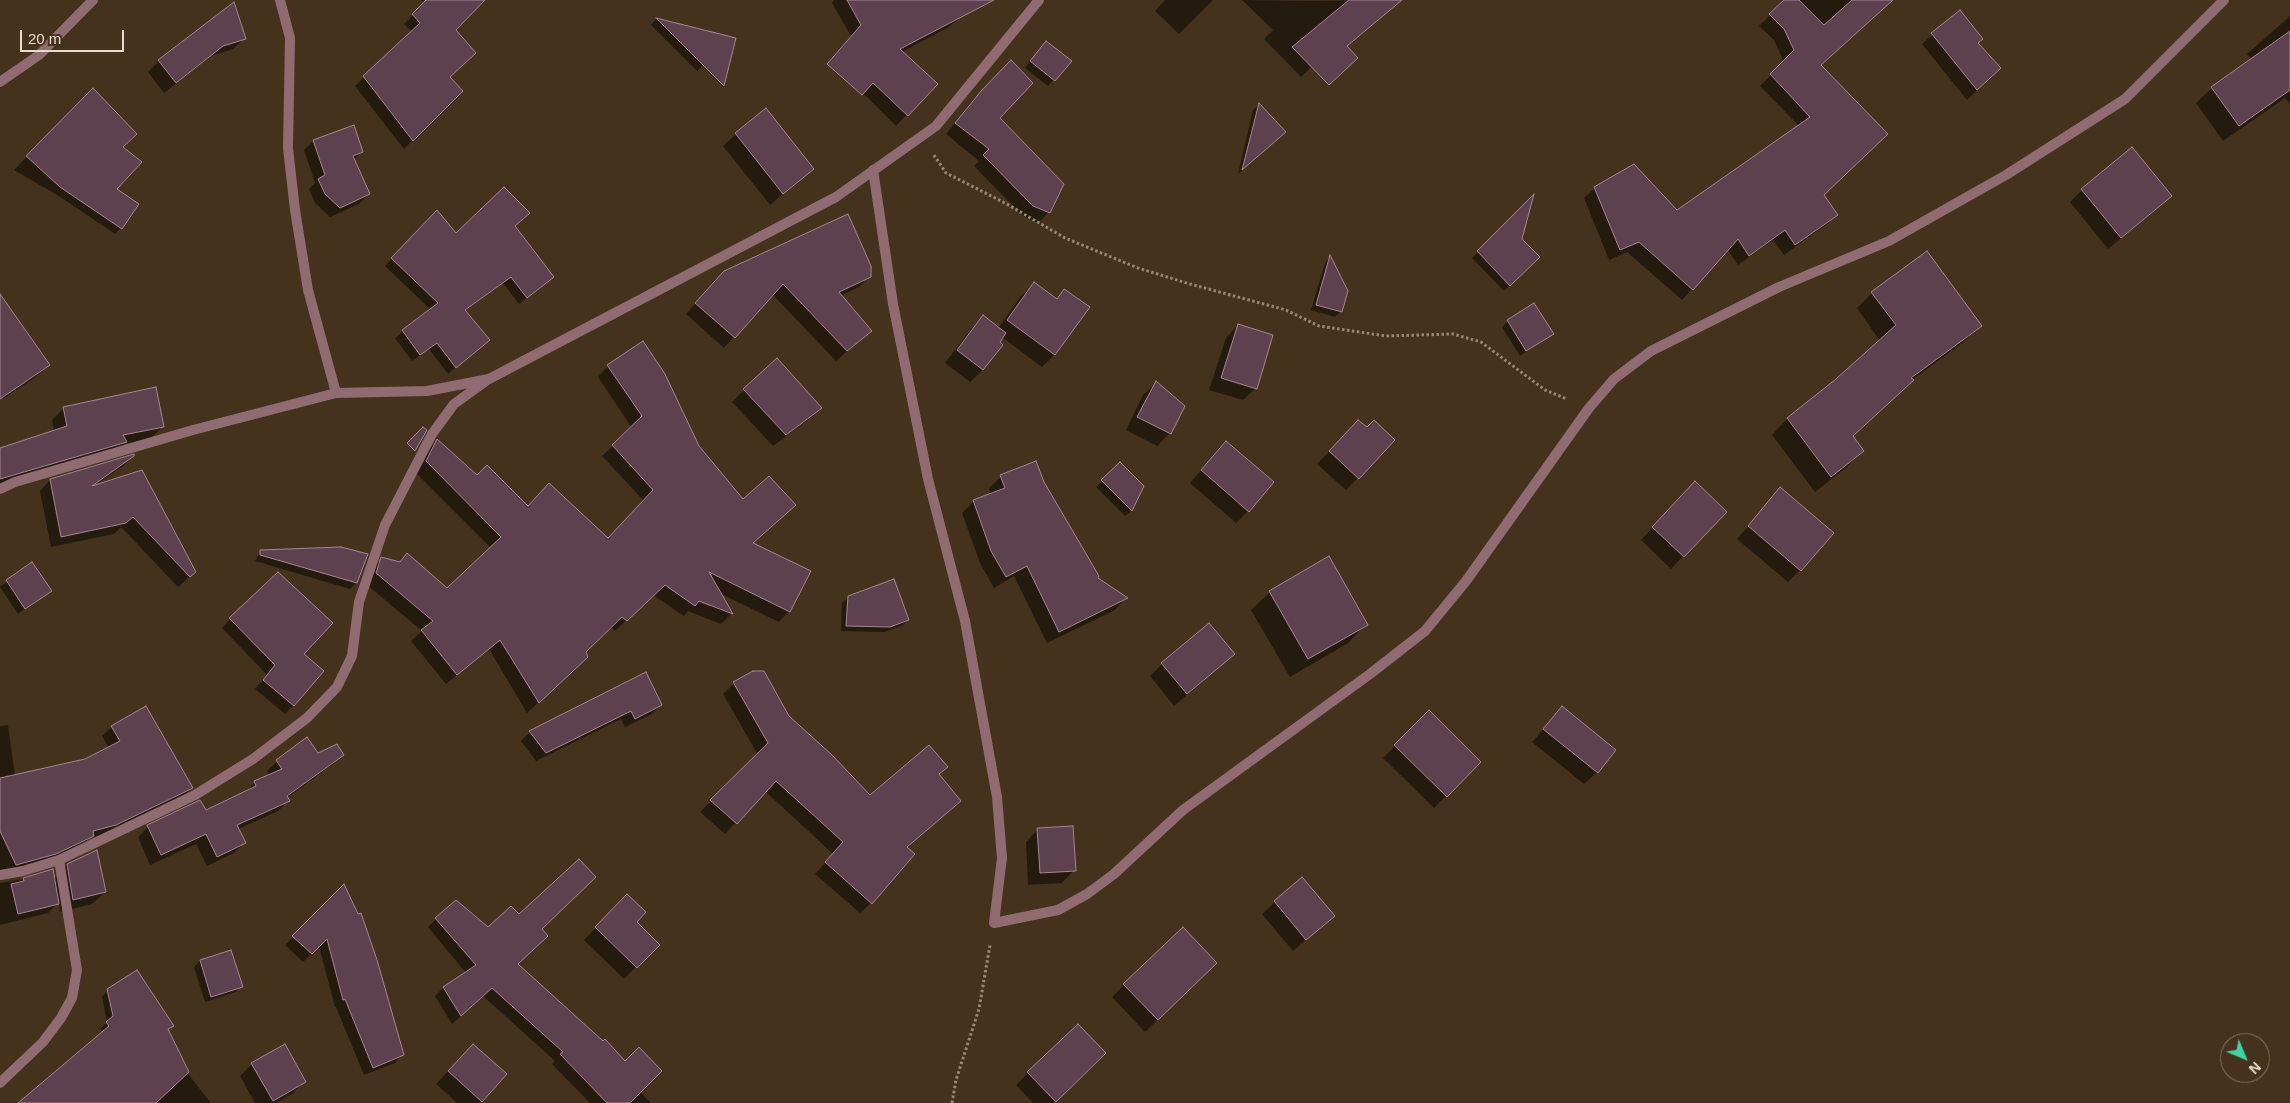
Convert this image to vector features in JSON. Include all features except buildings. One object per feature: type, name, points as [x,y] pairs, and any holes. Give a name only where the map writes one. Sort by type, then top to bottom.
[{"type":"street","points":[[0,82],[39,55],[93,0]]},
{"type":"street","points":[[280,0],[290,38],[288,148],[295,210],[308,290],[336,393]]},
{"type":"street","points":[[0,875],[23,871],[59,860],[195,794],[253,759],[307,718],[337,687],[352,656],[359,602],[384,525],[438,426],[454,404],[489,379],[836,197],[936,126],[1039,0]]},
{"type":"street","points":[[873,170],[893,304],[928,479],[965,621],[997,797],[1002,858],[994,923],[1058,910],[1087,894],[1114,874],[1183,810],[1370,674],[1425,631],[1466,581],[1589,408],[1614,379],[1652,351],[1778,287],[1889,241],[2006,174],[2125,100],[2224,0]]},
{"type":"street","points":[[0,489],[15,482],[193,430],[336,393],[427,391],[489,379]]},
{"type":"street","points":[[0,1083],[43,1042],[61,1018],[72,998],[78,970],[59,860]]},
{"type":"path","points":[[921,136],[946,173],[1005,203],[1065,238],[1138,268],[1286,310],[1319,326],[1386,336],[1453,334],[1481,342],[1546,390],[1589,408]]},
{"type":"path","points":[[952,1103],[956,1080],[979,1009],[994,923]]}]
